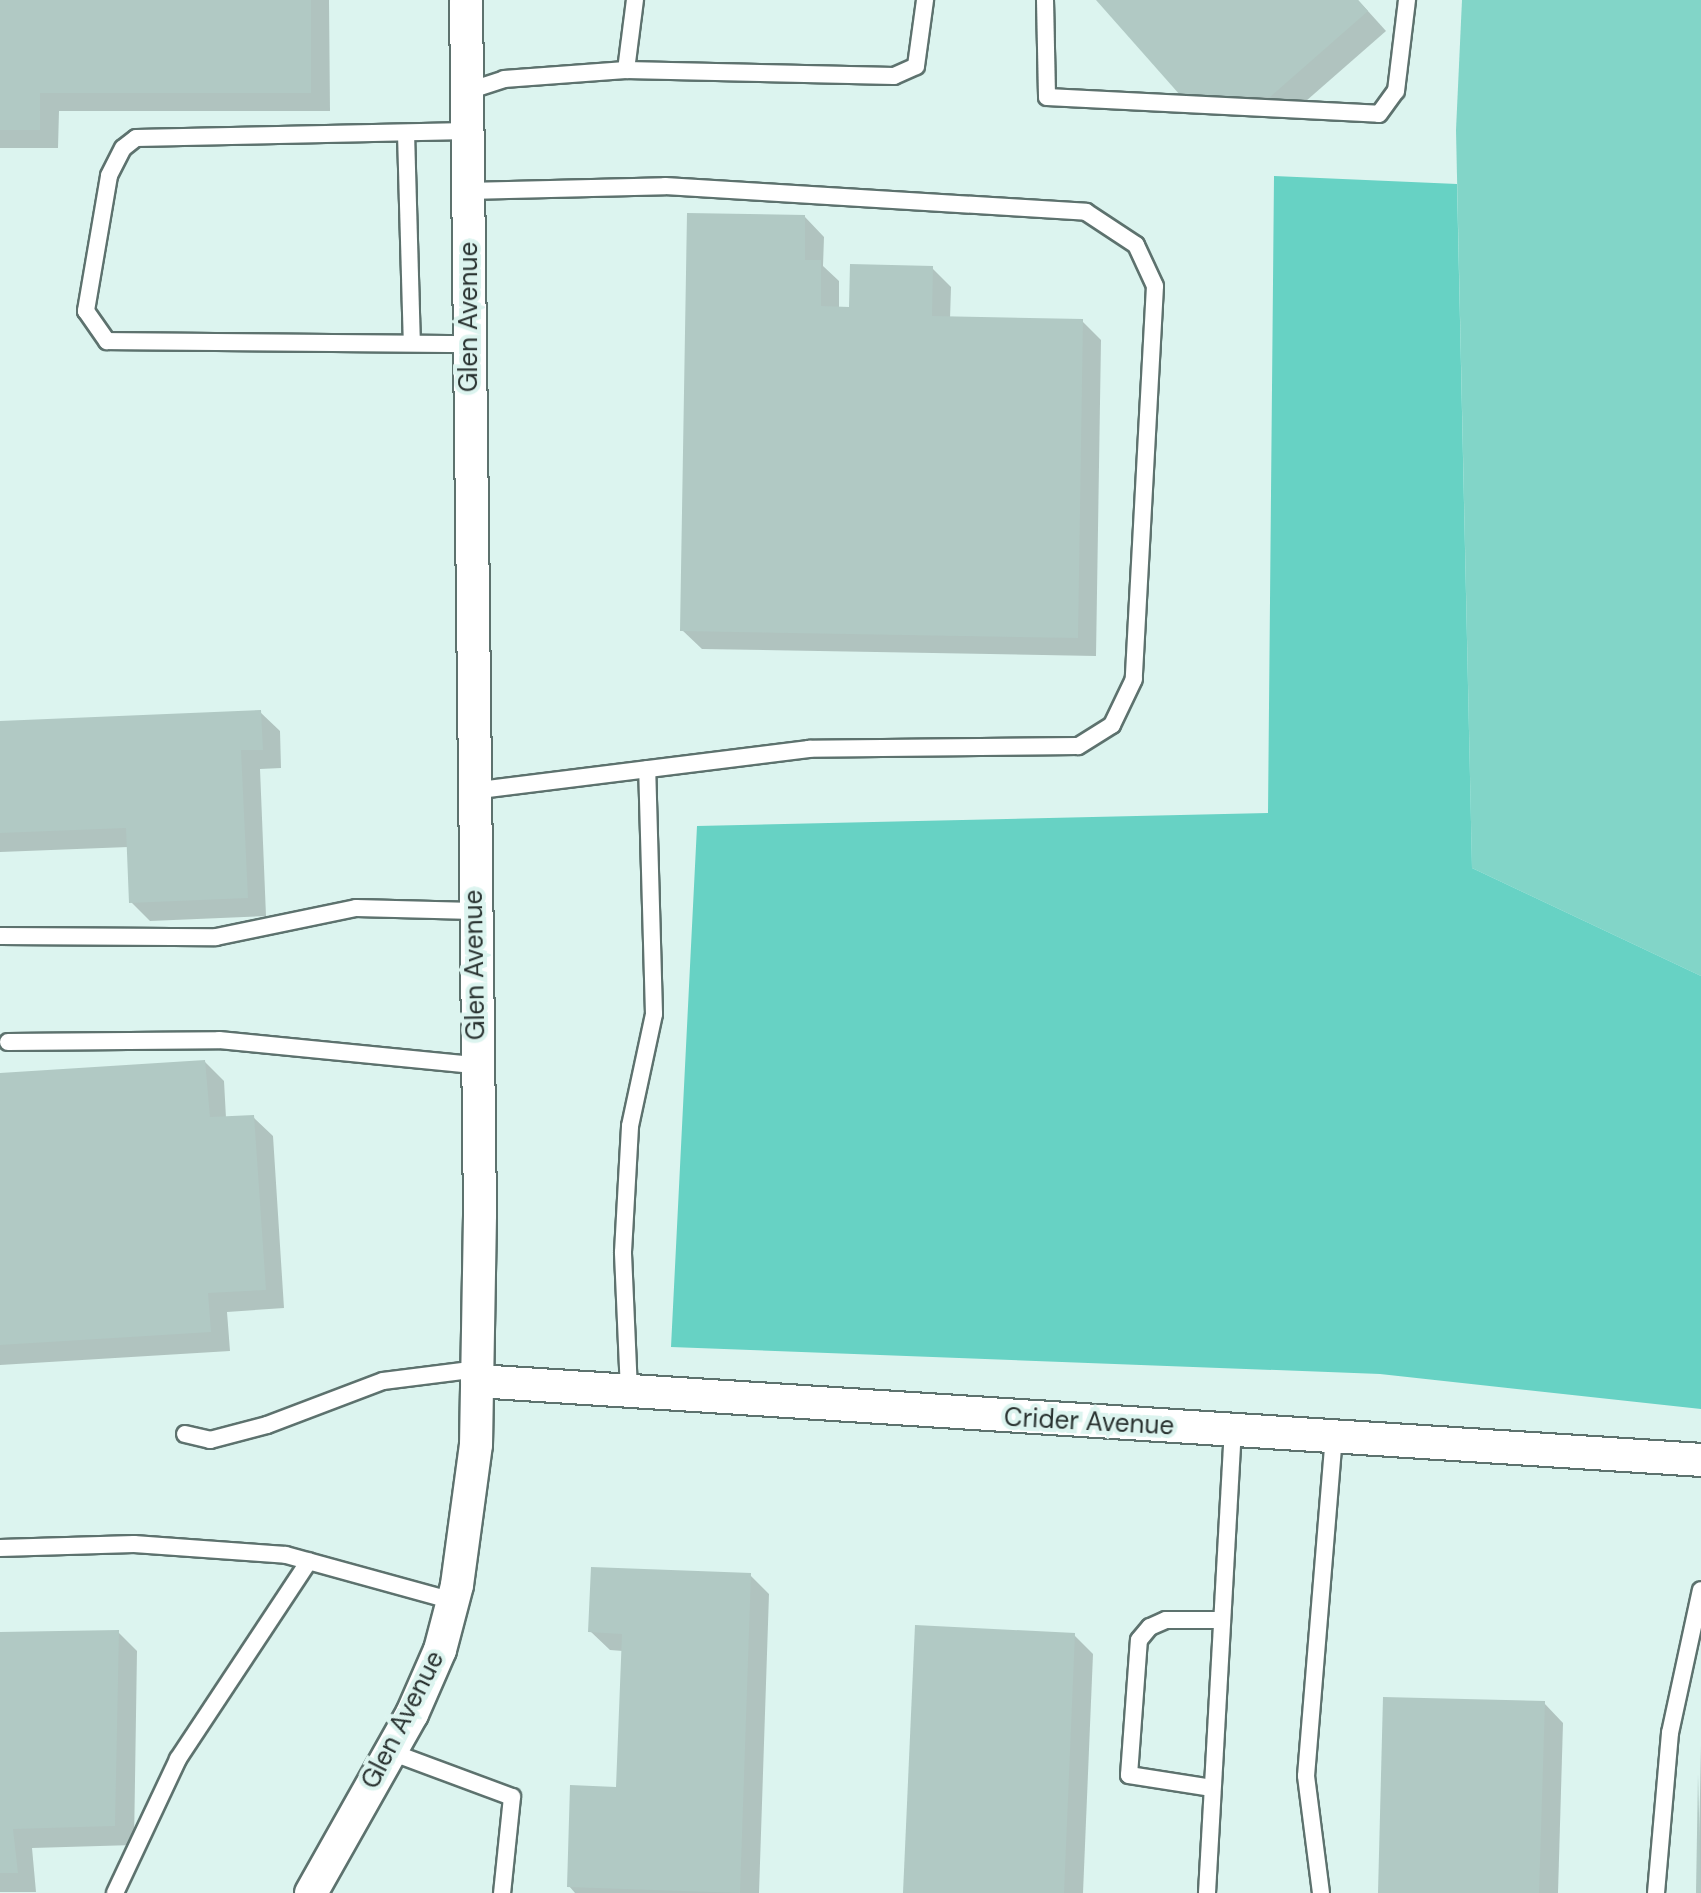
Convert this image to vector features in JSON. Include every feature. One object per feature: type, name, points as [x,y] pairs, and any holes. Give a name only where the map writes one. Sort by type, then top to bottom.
[{"type":"street","name":"Glen Avenue","points":[[311,1893],[391,1752],[440,1650],[469,1516],[477,1375],[466,0]]},
{"type":"street","name":"Crider Avenue","points":[[477,1375],[629,1391],[1701,1460]]},
{"type":"lane","points":[[626,70],[635,0]]},
{"type":"lane","points":[[468,91],[504,79],[626,70],[894,76],[916,66],[925,0]]},
{"type":"lane","points":[[1045,0],[1047,97],[1379,114],[1396,91],[1407,0]]},
{"type":"lane","points":[[468,131],[136,138],[123,148],[109,176],[86,311],[107,341],[470,344]]},
{"type":"lane","points":[[406,133],[412,342]]},
{"type":"lane","points":[[467,191],[665,186],[1086,212],[1136,245],[1155,286],[1134,679],[1112,725],[1078,746],[809,749],[472,791]]},
{"type":"lane","points":[[629,1391],[623,1252],[630,1126],[654,1014],[647,769]]},
{"type":"lane","points":[[0,936],[216,937],[356,908],[474,911]]},
{"type":"lane","points":[[8,1042],[219,1040],[476,1065]]},
{"type":"lane","points":[[185,1434],[210,1440],[267,1425],[383,1381],[477,1375]]},
{"type":"lane","points":[[1207,1893],[1219,1620],[1233,1431]]},
{"type":"lane","points":[[1321,1893],[1306,1776],[1334,1437]]},
{"type":"lane","points":[[0,1548],[134,1544],[309,1561],[453,1601]]},
{"type":"lane","points":[[115,1893],[178,1759],[309,1561]]},
{"type":"lane","points":[[1656,1893],[1670,1733],[1694,1658],[1701,1590]]},
{"type":"lane","points":[[1212,1788],[1129,1775],[1139,1640],[1150,1627],[1166,1620],[1219,1620]]},
{"type":"lane","points":[[391,1752],[512,1797],[502,1893]]},
{"type":"green space","points":[[1462,0],[1701,0],[1701,976],[1472,868],[1456,130]]},
{"type":"shaded area","points":[[1274,176],[1457,184],[1472,868],[1701,976],[1701,1409],[1380,1374],[671,1347],[697,826],[1268,813]]},
{"type":"building","points":[[0,0],[311,0],[311,93],[40,93],[40,130],[0,130]]},
{"type":"building","points":[[1096,0],[1358,0],[1368,11],[1270,97],[1180,95]]},
{"type":"building","points":[[687,213],[805,215],[805,260],[821,260],[821,306],[849,307],[850,264],[933,266],[932,316],[1083,319],[1078,638],[680,631]]},
{"type":"building","points":[[261,710],[263,750],[241,750],[248,898],[129,903],[126,828],[0,833],[0,721]]},
{"type":"building","points":[[205,1060],[210,1117],[254,1115],[266,1290],[208,1293],[211,1332],[0,1345],[0,1073]]},
{"type":"building","points":[[591,1567],[751,1573],[740,1893],[567,1887],[570,1785],[616,1787],[622,1634],[588,1632]]},
{"type":"building","points":[[915,1625],[1075,1633],[1064,1893],[903,1893]]},
{"type":"building","points":[[119,1630],[115,1826],[13,1829],[18,1873],[0,1873],[0,1632]]},
{"type":"building","points":[[1383,1697],[1545,1701],[1539,1893],[1378,1893]]},
{"type":"building","points":[[1698,1774],[1701,1893],[1696,1893]]}]
